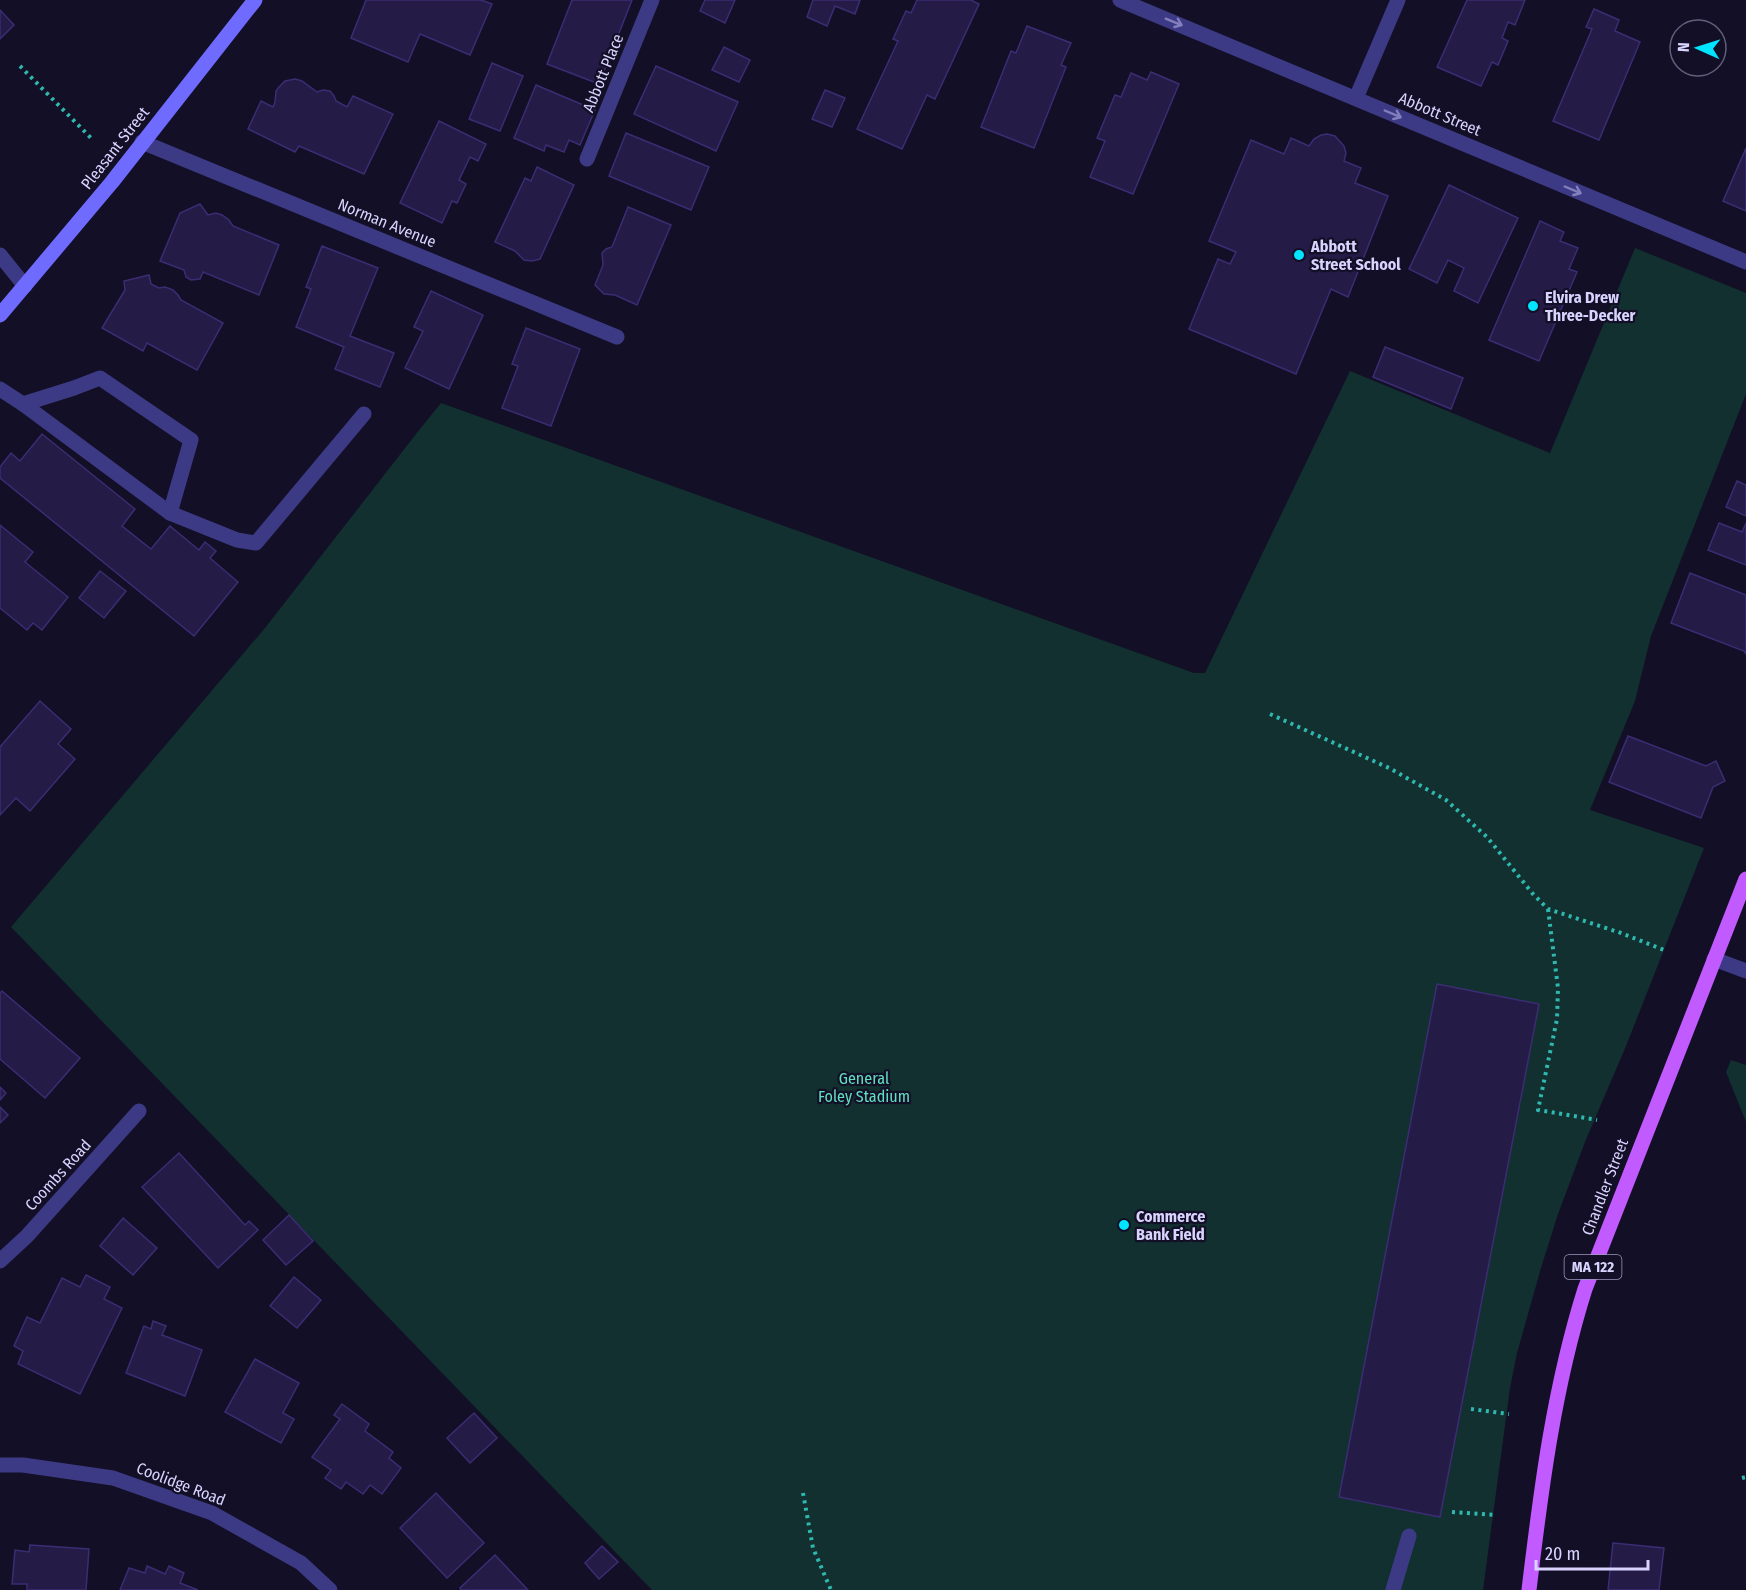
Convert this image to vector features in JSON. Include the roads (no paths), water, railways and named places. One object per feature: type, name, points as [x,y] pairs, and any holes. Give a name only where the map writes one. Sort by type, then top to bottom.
[{"type":"main road","name":"Pleasant Street","points":[[0,315],[107,187],[255,0]]},
{"type":"main road","name":"Chandler Street","points":[[1529,1590],[1543,1475],[1571,1332],[1585,1289],[1746,879]]},
{"type":"street","name":"Abbott Place","points":[[587,159],[652,0]]},
{"type":"street","name":"Abbott Street","points":[[1120,0],[1746,262]]},
{"type":"street","points":[[1356,98],[1398,0]]},
{"type":"street","name":"Norman Avenue","points":[[142,142],[617,337]]},
{"type":"street","points":[[0,255],[25,286]]},
{"type":"street","points":[[23,404],[100,378],[191,440],[170,513]]},
{"type":"street","points":[[0,389],[170,513],[237,540],[256,543],[364,414]]},
{"type":"street","points":[[1714,958],[1746,971]]},
{"type":"street","name":"Coombs Road","points":[[0,1260],[27,1236],[139,1110]]},
{"type":"street","name":"Coolidge Road","points":[[0,1465],[23,1465],[113,1478],[212,1513],[301,1563],[330,1590]]},
{"type":"street","points":[[1393,1590],[1409,1536]]},
{"type":"place","name":"Abbott Street School","points":[[1299,255]]},
{"type":"place","name":"Elvira Drew Three-Decker","points":[[1533,306]]},
{"type":"place","name":"Commerce Bank Field","points":[[1124,1225]]},
{"type":"park label","name":"General Foley Stadium","points":[[864,1087]]}]
